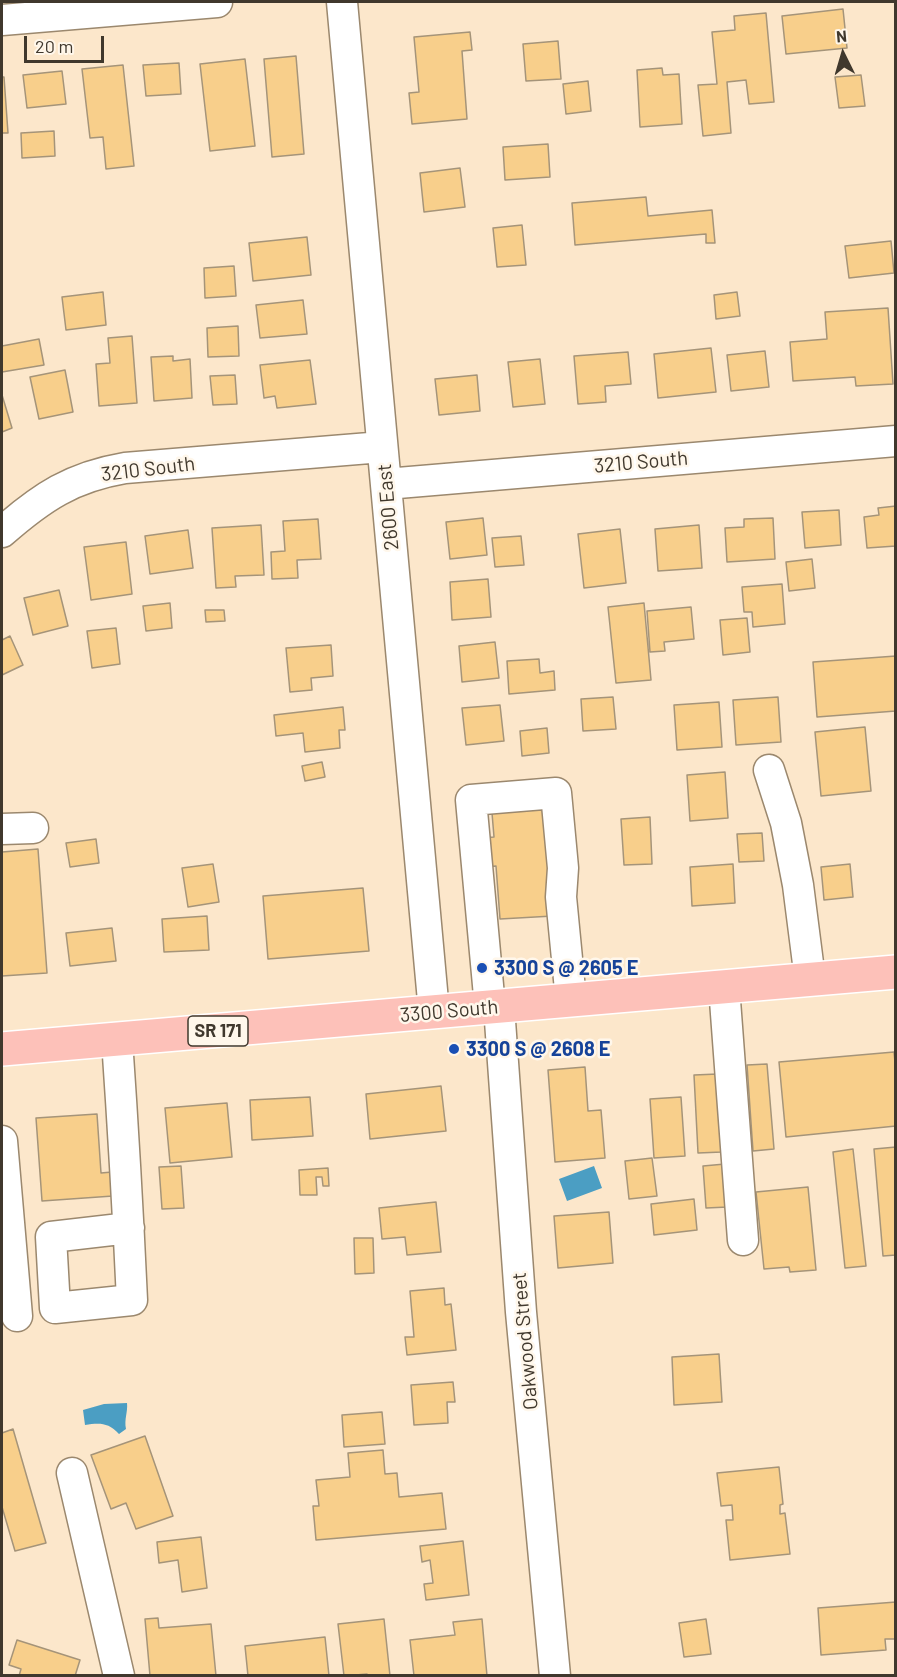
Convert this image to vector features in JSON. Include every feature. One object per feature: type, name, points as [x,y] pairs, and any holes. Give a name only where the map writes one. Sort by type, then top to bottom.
[{"type":"main road","name":"3300 South","points":[[2,1049],[896,972]]},
{"type":"street","points":[[2,20],[53,8],[217,2]]},
{"type":"street","name":"2600 East","points":[[342,2],[434,1012]]},
{"type":"street","name":"3210 South","points":[[386,484],[896,441]]},
{"type":"street","name":"3210 South","points":[[2,532],[22,514],[64,487],[85,477],[105,472],[125,468],[382,447]]},
{"type":"street","points":[[769,770],[788,833],[798,885],[810,979]]},
{"type":"street","name":"Oakwood Street","points":[[555,1676],[494,1007],[471,800],[556,793],[562,868],[561,897],[571,1000]]},
{"type":"street","points":[[2,829],[33,828]]},
{"type":"street","points":[[724,987],[743,1240]]},
{"type":"street","points":[[117,1040],[129,1228]]},
{"type":"street","points":[[2,1141],[17,1316]]},
{"type":"street","points":[[72,1473],[119,1676]]},
{"type":"water","points":[[594,1166],[602,1188],[567,1201],[559,1179]]},
{"type":"water","points":[[127,1403],[126,1429],[119,1434],[103,1424],[85,1425],[83,1410],[104,1404]]},
{"type":"building","points":[[843,9],[847,48],[786,54],[782,16]]},
{"type":"building","points":[[766,13],[774,102],[749,104],[746,80],[727,82],[731,133],[703,136],[698,85],[717,84],[712,32],[735,30],[734,16]]},
{"type":"building","points":[[470,32],[472,50],[462,51],[467,119],[412,124],[409,93],[419,92],[414,37]]},
{"type":"building","points":[[558,41],[561,79],[526,81],[523,44]]},
{"type":"building","points":[[296,56],[304,154],[272,157],[264,59]]},
{"type":"building","points":[[245,59],[255,146],[210,151],[200,64]]},
{"type":"building","points":[[179,63],[181,94],[146,96],[143,65]]},
{"type":"building","points":[[123,65],[134,166],[106,169],[103,137],[90,138],[82,69]]},
{"type":"building","points":[[662,68],[663,75],[679,74],[682,124],[640,127],[637,70]]},
{"type":"building","points":[[62,71],[66,104],[27,108],[23,75]]},
{"type":"building","points":[[861,75],[865,106],[839,108],[835,77]]},
{"type":"building","points":[[2,77],[4,77],[8,133],[2,133]]},
{"type":"building","points":[[588,81],[591,111],[566,114],[563,84]]},
{"type":"building","points":[[54,131],[55,156],[22,158],[21,133]]},
{"type":"building","points":[[548,144],[550,177],[505,180],[503,147]]},
{"type":"building","points":[[460,168],[465,207],[424,212],[420,173]]},
{"type":"building","points":[[646,197],[648,216],[712,210],[715,243],[706,243],[706,234],[575,245],[572,203]]},
{"type":"building","points":[[522,225],[526,265],[497,267],[493,228]]},
{"type":"building","points":[[307,237],[311,275],[253,281],[249,243]]},
{"type":"building","points":[[891,241],[894,273],[849,278],[845,246]]},
{"type":"building","points":[[234,266],[236,296],[205,298],[204,268]]},
{"type":"building","points":[[103,292],[106,325],[66,330],[62,297]]},
{"type":"building","points":[[737,292],[740,316],[716,319],[714,295]]},
{"type":"building","points":[[303,300],[307,334],[260,338],[256,305]]},
{"type":"building","points":[[888,308],[893,384],[856,386],[855,377],[793,381],[790,342],[827,339],[825,312]]},
{"type":"building","points":[[238,326],[239,356],[208,357],[207,328]]},
{"type":"building","points":[[132,336],[137,403],[99,406],[96,364],[110,363],[108,338]]},
{"type":"building","points":[[39,339],[44,365],[2,372],[2,346]]},
{"type":"building","points":[[711,348],[716,392],[658,398],[654,354]]},
{"type":"building","points":[[765,351],[769,387],[731,391],[727,355]]},
{"type":"building","points":[[628,352],[631,384],[605,386],[606,402],[578,404],[574,356]]},
{"type":"building","points":[[173,356],[173,361],[190,359],[192,398],[154,401],[151,357]]},
{"type":"building","points":[[540,359],[545,404],[513,407],[508,362]]},
{"type":"building","points":[[310,360],[316,404],[277,408],[275,396],[264,398],[260,365]]},
{"type":"building","points":[[65,370],[73,412],[39,419],[30,377]]},
{"type":"building","points":[[235,375],[237,404],[213,405],[210,376]]},
{"type":"building","points":[[477,375],[480,411],[439,415],[435,379]]},
{"type":"building","points":[[2,395],[12,428],[2,432]]},
{"type":"building","points":[[896,506],[896,546],[867,548],[864,517],[879,515],[878,508]]},
{"type":"building","points":[[839,510],[841,545],[805,548],[802,512]]},
{"type":"building","points":[[483,518],[487,555],[450,559],[446,522]]},
{"type":"building","points":[[773,518],[775,559],[727,562],[725,528],[744,527],[744,519]]},
{"type":"building","points":[[318,519],[321,559],[297,560],[298,578],[272,579],[271,552],[285,551],[283,521]]},
{"type":"building","points":[[261,525],[264,575],[235,576],[236,587],[216,588],[212,528]]},
{"type":"building","points":[[699,525],[702,568],[658,571],[655,529]]},
{"type":"building","points":[[620,529],[626,583],[584,588],[578,534]]},
{"type":"building","points":[[188,530],[193,568],[150,574],[145,536]]},
{"type":"building","points":[[521,536],[524,565],[495,567],[492,538]]},
{"type":"building","points":[[126,542],[132,594],[91,600],[84,547]]},
{"type":"building","points":[[812,559],[815,588],[789,591],[786,562]]},
{"type":"building","points":[[488,579],[491,617],[452,620],[450,582]]},
{"type":"building","points":[[782,584],[785,624],[753,627],[752,612],[744,612],[742,587]]},
{"type":"building","points":[[59,590],[68,626],[33,635],[24,598]]},
{"type":"building","points":[[170,603],[172,628],[146,631],[143,606]]},
{"type":"building","points":[[644,603],[651,680],[616,683],[608,607]]},
{"type":"building","points":[[691,607],[694,639],[664,642],[665,651],[650,652],[647,611]]},
{"type":"building","points":[[205,610],[224,610],[225,621],[206,622]]},
{"type":"building","points":[[747,618],[750,652],[723,655],[720,620]]},
{"type":"building","points":[[116,628],[120,664],[92,668],[87,631]]},
{"type":"building","points":[[10,636],[23,665],[2,675],[2,640]]},
{"type":"building","points":[[495,642],[499,678],[462,682],[459,646]]},
{"type":"building","points":[[331,645],[333,676],[311,678],[312,690],[290,692],[286,648]]},
{"type":"building","points":[[896,656],[896,711],[817,717],[813,662]]},
{"type":"building","points":[[539,659],[540,673],[554,671],[555,690],[509,694],[507,661]]},
{"type":"building","points":[[613,697],[616,729],[583,731],[581,699]]},
{"type":"building","points":[[778,697],[781,742],[736,745],[733,700]]},
{"type":"building","points":[[719,702],[722,747],[677,750],[674,705]]},
{"type":"building","points":[[500,705],[504,741],[466,745],[462,708]]},
{"type":"building","points":[[343,707],[345,730],[339,730],[340,748],[305,752],[303,733],[276,736],[274,715]]},
{"type":"building","points":[[865,727],[871,791],[821,796],[815,732]]},
{"type":"building","points":[[547,728],[549,753],[522,756],[520,731]]},
{"type":"building","points":[[322,762],[325,777],[305,781],[302,766]]},
{"type":"building","points":[[725,772],[728,818],[690,821],[687,775]]},
{"type":"building","points":[[545,809],[553,916],[500,919],[496,866],[484,867],[482,838],[494,837],[492,813]]},
{"type":"building","points":[[650,817],[652,864],[624,865],[621,819]]},
{"type":"building","points":[[762,833],[764,861],[739,862],[737,834]]},
{"type":"building","points":[[96,839],[99,863],[70,867],[66,843]]},
{"type":"building","points":[[38,849],[47,973],[2,976],[2,852]]},
{"type":"building","points":[[213,864],[219,902],[188,907],[182,868]]},
{"type":"building","points":[[733,864],[735,903],[692,906],[690,867]]},
{"type":"building","points":[[850,864],[853,897],[824,900],[821,867]]},
{"type":"building","points":[[363,888],[369,951],[268,959],[263,896]]},
{"type":"building","points":[[207,916],[209,950],[164,952],[162,919]]},
{"type":"building","points":[[112,928],[116,961],[70,966],[66,933]]},
{"type":"building","points":[[894,1052],[896,1126],[786,1137],[779,1062]]},
{"type":"building","points":[[767,1064],[774,1149],[753,1151],[747,1065]]},
{"type":"building","points":[[585,1067],[588,1111],[601,1110],[605,1158],[555,1162],[548,1070]]},
{"type":"building","points":[[718,1074],[722,1152],[698,1153],[694,1075]]},
{"type":"building","points":[[441,1086],[446,1131],[370,1139],[366,1094]]},
{"type":"building","points":[[310,1097],[313,1136],[252,1140],[250,1100]]},
{"type":"building","points":[[681,1097],[685,1156],[654,1158],[650,1099]]},
{"type":"building","points":[[227,1103],[232,1157],[170,1163],[165,1108]]},
{"type":"building","points":[[97,1114],[101,1173],[112,1172],[113,1196],[42,1201],[36,1118]]},
{"type":"building","points":[[896,1147],[896,1255],[883,1256],[874,1149]]},
{"type":"building","points":[[853,1149],[866,1266],[845,1268],[833,1152]]},
{"type":"building","points":[[652,1158],[657,1196],[629,1199],[625,1161]]},
{"type":"building","points":[[725,1164],[728,1207],[706,1208],[703,1166]]},
{"type":"building","points":[[181,1166],[184,1208],[162,1209],[159,1167]]},
{"type":"building","points":[[328,1168],[329,1186],[323,1186],[322,1177],[316,1177],[317,1195],[300,1195],[299,1170]]},
{"type":"building","points":[[808,1187],[816,1270],[790,1272],[789,1267],[764,1269],[756,1192]]},
{"type":"building","points":[[694,1199],[697,1230],[654,1235],[651,1204]]},
{"type":"building","points":[[436,1202],[441,1252],[407,1255],[405,1237],[382,1239],[379,1208]]},
{"type":"building","points":[[609,1212],[613,1263],[558,1268],[554,1216]]},
{"type":"building","points":[[354,1238],[373,1238],[374,1273],[355,1274]]},
{"type":"building","points":[[444,1288],[445,1305],[451,1304],[456,1350],[407,1355],[405,1337],[414,1337],[410,1291]]},
{"type":"building","points":[[719,1354],[722,1402],[674,1405],[672,1357]]},
{"type":"building","points":[[453,1382],[455,1402],[447,1402],[448,1423],[414,1425],[411,1385]]},
{"type":"building","points":[[382,1412],[385,1444],[344,1447],[342,1415]]},
{"type":"building","points":[[13,1429],[46,1543],[15,1551],[2,1507],[2,1433]]},
{"type":"building","points":[[145,1436],[173,1516],[136,1529],[126,1503],[111,1509],[91,1455]]},
{"type":"building","points":[[383,1450],[385,1474],[397,1473],[399,1497],[442,1493],[446,1529],[316,1540],[313,1506],[319,1506],[316,1480],[350,1477],[348,1453]]},
{"type":"building","points":[[779,1467],[783,1504],[780,1505],[780,1514],[785,1513],[790,1554],[730,1560],[726,1520],[733,1520],[732,1505],[721,1506],[717,1473]]},
{"type":"building","points":[[201,1537],[207,1588],[182,1592],[178,1560],[159,1563],[157,1542]]},
{"type":"building","points":[[463,1541],[469,1595],[426,1600],[424,1584],[433,1583],[430,1560],[422,1562],[420,1546]]},
{"type":"building","points":[[896,1602],[896,1639],[885,1639],[886,1650],[821,1655],[818,1608]]},
{"type":"building","points":[[158,1618],[159,1628],[211,1624],[216,1676],[150,1676],[145,1619]]},
{"type":"building","points":[[384,1619],[390,1676],[367,1676],[367,1674],[344,1676],[338,1624]]},
{"type":"building","points":[[482,1619],[487,1676],[414,1676],[410,1640],[455,1635],[453,1622]]},
{"type":"building","points":[[706,1619],[711,1654],[684,1657],[679,1623]]},
{"type":"building","points":[[325,1637],[329,1676],[248,1676],[245,1646]]},
{"type":"building","points":[[17,1640],[80,1660],[75,1676],[19,1676],[21,1669],[9,1665]]},
{"type":"place","name":"3300 S @ 2605 E","points":[[482,968]]},
{"type":"place","name":"3300 S @ 2608 E","points":[[454,1049]]}]
